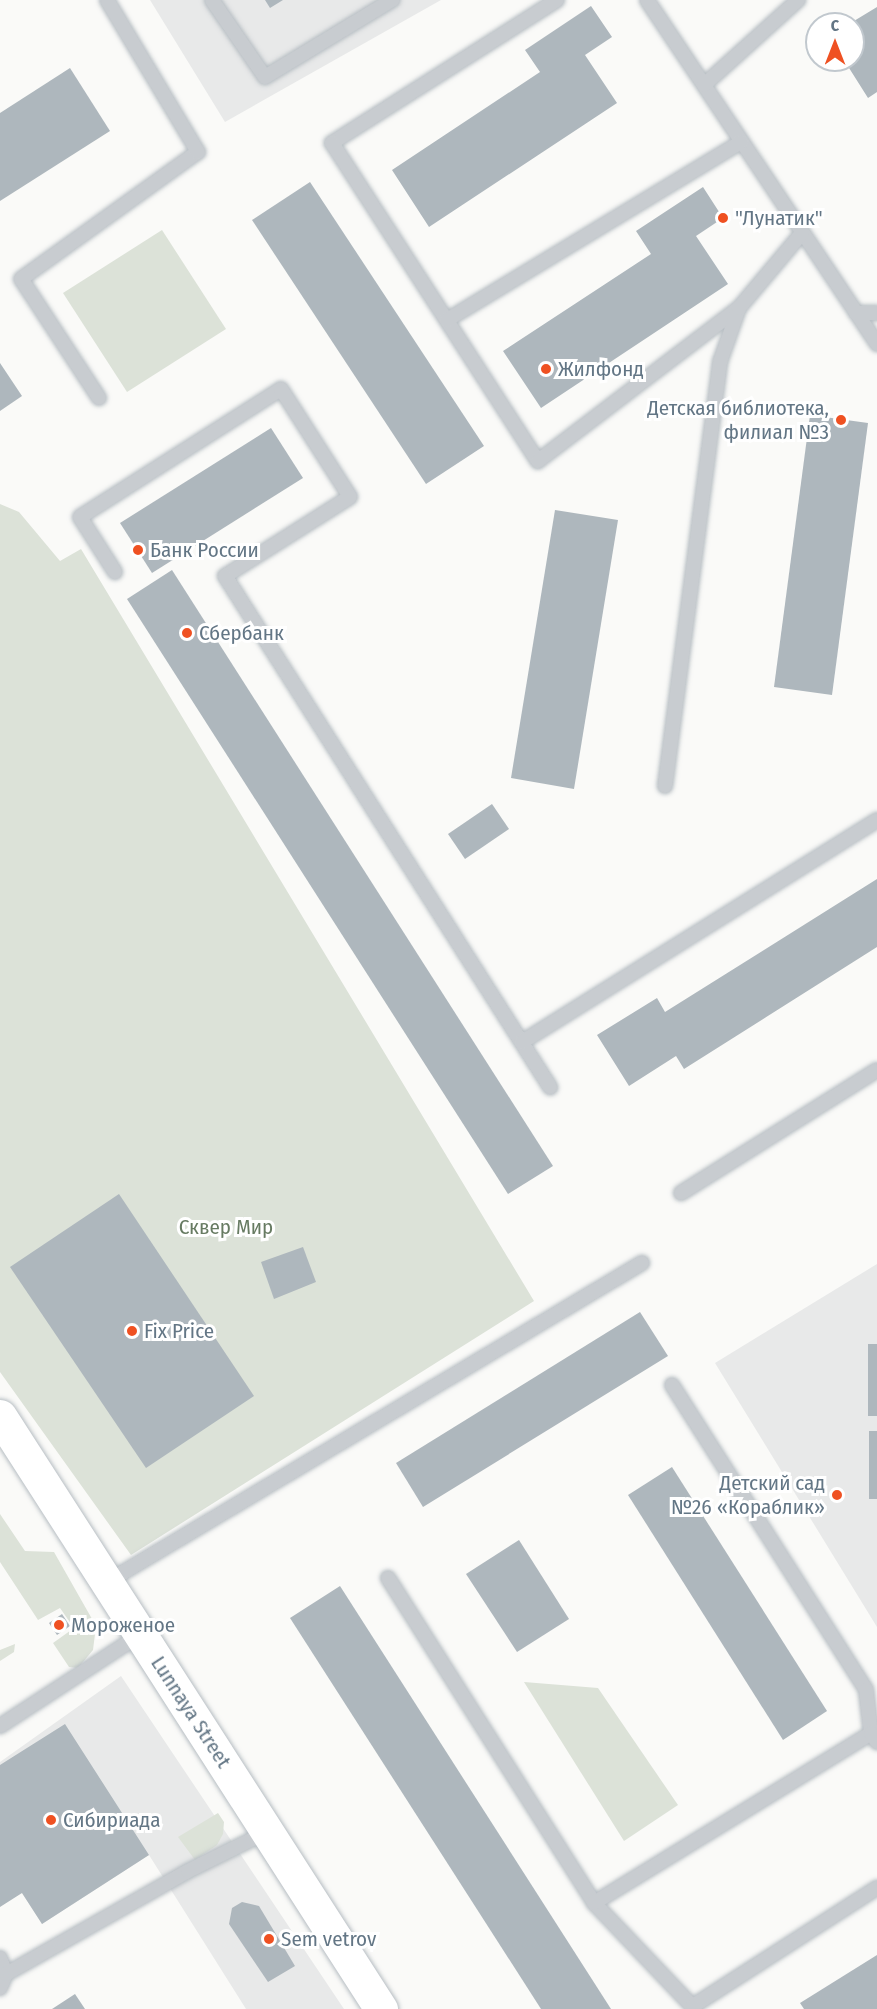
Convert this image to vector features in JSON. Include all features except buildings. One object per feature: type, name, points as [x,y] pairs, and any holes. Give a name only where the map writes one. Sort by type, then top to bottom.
[{"type":"street","name":"Lunnaya Street","points":[[0,1416],[381,2009]]},
{"type":"lane","points":[[99,398],[21,279],[198,152],[107,0]]},
{"type":"lane","points":[[212,0],[265,77],[392,0]]},
{"type":"lane","points":[[557,0],[332,142],[538,461],[739,308],[802,233]]},
{"type":"lane","points":[[647,0],[877,345]]},
{"type":"lane","points":[[704,85],[798,0]]},
{"type":"lane","points":[[447,320],[741,142]]},
{"type":"lane","points":[[665,786],[720,362],[739,308]]},
{"type":"lane","points":[[856,312],[877,313]]},
{"type":"lane","points":[[115,572],[80,517],[281,389],[350,497],[225,576],[550,1087]]},
{"type":"lane","points":[[522,1042],[877,820]]},
{"type":"lane","points":[[681,1193],[877,1070]]},
{"type":"lane","points":[[107,1582],[642,1263]]},
{"type":"lane","points":[[594,1903],[874,1737],[873,1709],[866,1690],[672,1385]]},
{"type":"lane","points":[[388,1578],[594,1903],[694,2007],[877,1888]]},
{"type":"lane","points":[[0,1726],[141,1634]]},
{"type":"lane","points":[[0,1988],[6,1974],[188,1871],[267,1832]]},
{"type":"lane","points":[[0,1958],[6,1974]]},
{"type":"shaded area","points":[[150,0],[441,0],[225,122]]},
{"type":"shaded area","name":"Детский сад №26 «Кораблик»","points":[[877,1264],[877,1627],[715,1363]]},
{"type":"shaded area","points":[[121,1676],[344,2009],[246,2009],[149,1855],[42,1924],[0,1859],[0,1762]]},
{"type":"green space","points":[[162,230],[226,329],[127,392],[63,293]]},
{"type":"green space","name":"Сквер Мир","points":[[0,504],[19,512],[60,561],[81,549],[534,1301],[131,1555],[0,1372]]},
{"type":"green space","points":[[0,1514],[25,1551],[54,1552],[96,1626],[93,1650],[78,1668],[69,1667],[53,1643],[74,1628],[60,1608],[38,1620],[0,1562]]},
{"type":"green space","points":[[15,1644],[14,1652],[0,1661],[0,1650]]},
{"type":"green space","points":[[524,1682],[598,1688],[678,1805],[624,1841]]},
{"type":"green space","points":[[218,1813],[224,1822],[223,1834],[217,1845],[195,1860],[178,1837]]},
{"type":"place","name":"\"Лунатик\"","points":[[723,218]]},
{"type":"place","name":"Жилфонд","points":[[546,369]]},
{"type":"place","name":"Детская библиотека, филиал №3","points":[[841,420]]},
{"type":"place","name":"Банк России","points":[[138,550]]},
{"type":"place","name":"Сбербанк","points":[[187,633]]},
{"type":"place","name":"Fix Price","points":[[132,1331]]},
{"type":"place","name":"Детский сад №26 «Кораблик»","points":[[837,1495]]},
{"type":"place","name":"Мороженое","points":[[59,1625]]},
{"type":"place","name":"Сибириада","points":[[51,1820]]},
{"type":"place","name":"Sem vetrov","points":[[269,1939]]}]
